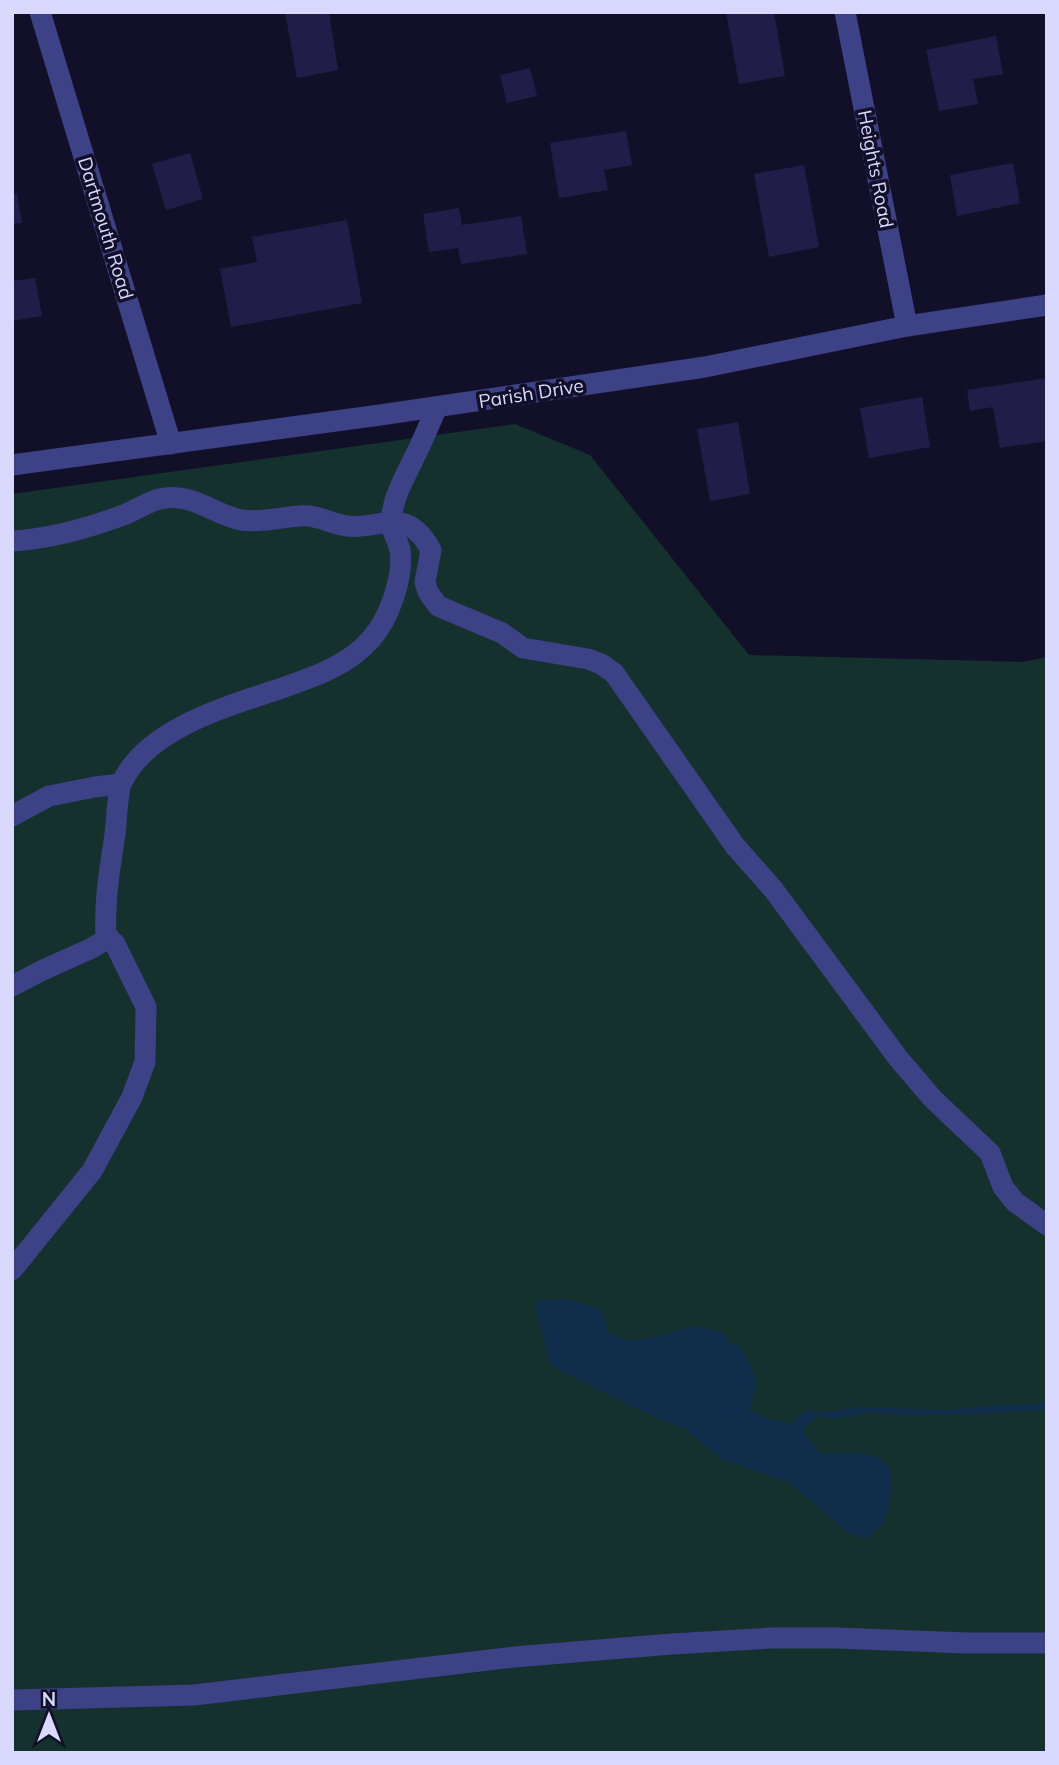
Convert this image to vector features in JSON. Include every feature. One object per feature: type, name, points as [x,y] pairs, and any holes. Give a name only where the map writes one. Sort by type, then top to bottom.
[{"type":"street","name":"Dartmouth Road","points":[[40,12],[171,444]]},
{"type":"street","name":"Heights Road","points":[[845,12],[907,326]]},
{"type":"street","name":"Parish Drive","points":[[12,465],[438,407],[705,367],[907,326],[1047,305]]},
{"type":"street","points":[[12,986],[105,940],[108,878],[121,784],[136,761],[162,738],[196,720],[333,668],[371,640],[383,623],[391,603],[401,562],[391,523],[400,486],[438,407]]},
{"type":"street","points":[[12,541],[36,540],[81,530],[162,498],[187,499],[240,520],[255,521],[303,515],[347,526],[399,523],[412,527],[419,532],[431,550],[425,582],[428,592],[438,606],[496,629],[523,648],[588,659],[614,673],[735,846],[773,889],[898,1058],[933,1099],[990,1153],[1003,1187],[1015,1202],[1047,1225]]},
{"type":"street","points":[[12,816],[49,796],[95,786],[121,784]]},
{"type":"street","points":[[12,1270],[92,1171],[132,1097],[145,1062],[146,1007],[116,944],[106,935]]},
{"type":"street","points":[[12,1700],[194,1695],[514,1657],[772,1638],[1047,1643]]},
{"type":"green space","points":[[515,424],[590,455],[749,655],[1023,662],[1047,657],[1047,1753],[12,1753],[12,494]]},
{"type":"water","points":[[564,1299],[601,1309],[609,1334],[631,1341],[693,1326],[725,1333],[729,1343],[740,1345],[754,1373],[756,1386],[750,1411],[769,1419],[791,1424],[805,1411],[835,1411],[858,1407],[946,1410],[1047,1403],[1047,1409],[985,1414],[867,1413],[833,1419],[819,1416],[801,1430],[820,1453],[868,1454],[881,1459],[892,1471],[890,1505],[883,1523],[866,1539],[847,1532],[789,1482],[723,1460],[685,1429],[551,1366],[534,1301]]},
{"type":"building","points":[[285,12],[329,12],[338,70],[297,78]]},
{"type":"building","points":[[726,12],[774,12],[785,76],[739,84]]},
{"type":"building","points":[[996,36],[1003,74],[973,79],[978,104],[939,111],[926,50]]},
{"type":"building","points":[[530,68],[537,96],[507,103],[500,75]]},
{"type":"building","points":[[626,131],[632,165],[604,170],[608,190],[559,198],[550,143]]},
{"type":"building","points":[[190,153],[203,199],[166,210],[152,164]]},
{"type":"building","points":[[1013,163],[1020,203],[957,216],[950,175]]},
{"type":"building","points":[[804,165],[819,247],[769,257],[754,174]]},
{"type":"building","points":[[17,193],[22,223],[12,224],[12,194]]},
{"type":"building","points":[[459,208],[462,225],[521,216],[527,254],[461,264],[458,248],[429,252],[423,214]]},
{"type":"building","points":[[347,220],[362,303],[231,327],[220,269],[257,262],[252,237]]},
{"type":"building","points":[[35,278],[42,316],[12,321],[12,281]]},
{"type":"building","points":[[1047,378],[1047,441],[1000,448],[993,407],[970,411],[967,390]]},
{"type":"building","points":[[922,397],[930,447],[869,458],[860,408]]},
{"type":"building","points":[[738,422],[750,494],[710,501],[697,429]]}]
